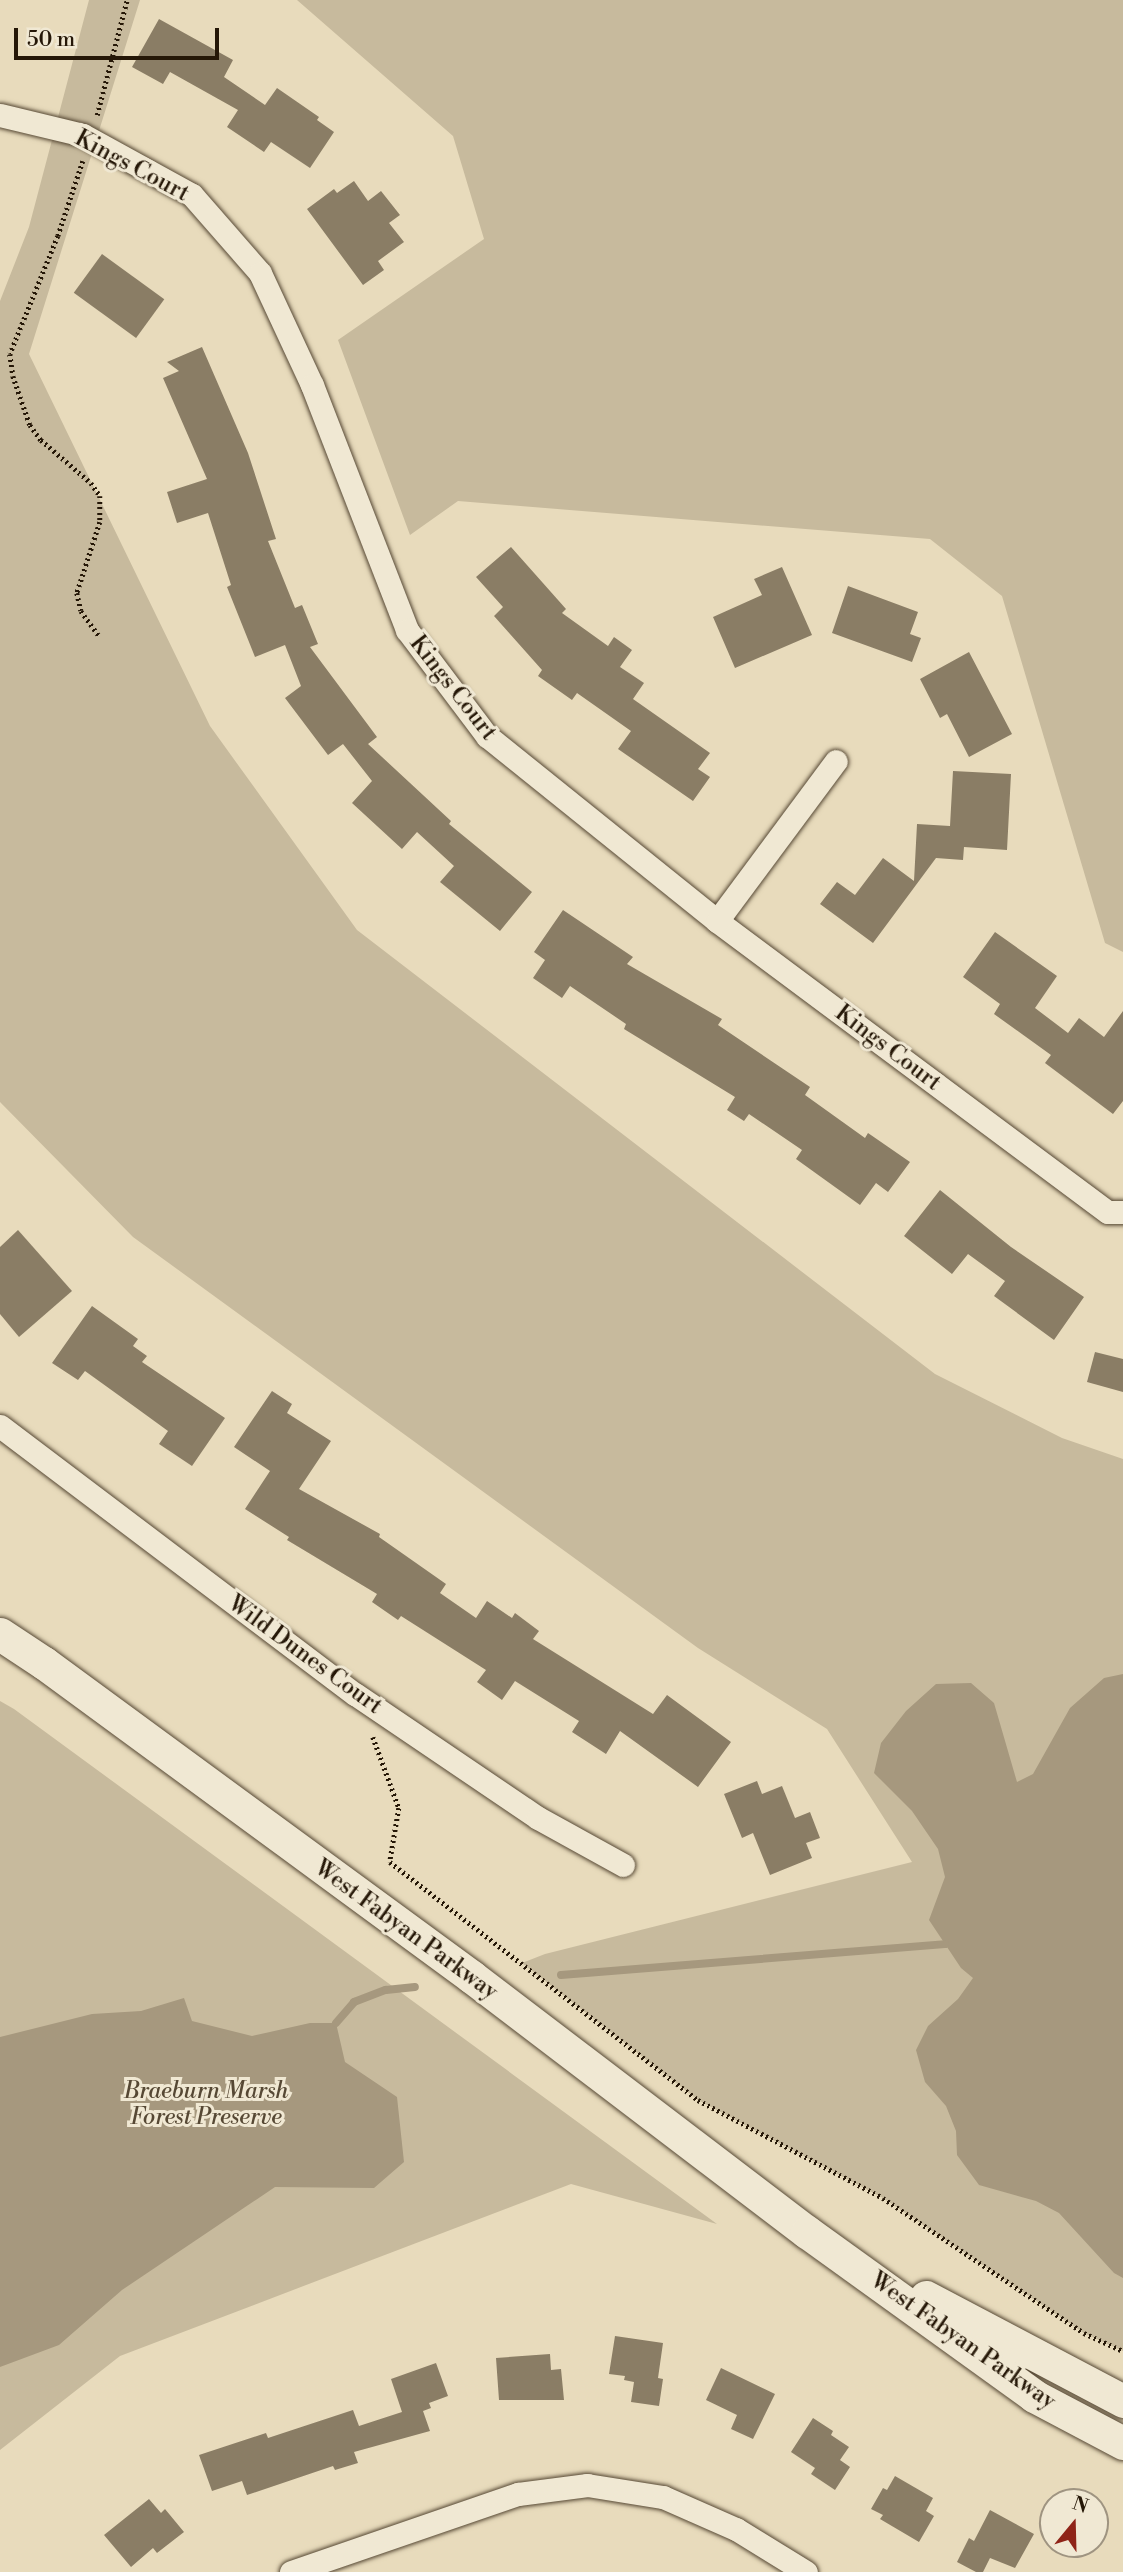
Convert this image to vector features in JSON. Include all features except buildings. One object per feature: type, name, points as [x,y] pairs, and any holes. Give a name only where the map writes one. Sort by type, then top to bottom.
[{"type":"main road","name":"West Fabyan Parkway","points":[[0,1634],[44,1663],[472,1977],[807,2232],[1034,2396],[1123,2442]]},
{"type":"main road","name":"West Fabyan Parkway","points":[[807,2232],[1123,2401]]},
{"type":"street","name":"Kings Court","points":[[0,115],[90,139],[192,195],[260,273],[312,385],[407,630],[487,736],[717,921],[1108,1212],[1123,1212]]},
{"type":"street","points":[[717,921],[836,761]]},
{"type":"street","name":"Wild Dunes Court","points":[[0,1426],[355,1694],[538,1818],[623,1866]]},
{"type":"street","points":[[291,2572],[518,2494],[587,2485],[663,2497],[736,2529],[806,2572]]},
{"type":"path","points":[[99,636],[80,611],[77,593],[100,522],[100,496],[91,483],[41,440],[30,425],[13,376],[10,354],[58,236],[90,139],[127,0]]},
{"type":"path","points":[[355,1694],[399,1808],[390,1861],[698,2100],[883,2198],[1084,2333],[1123,2351]]},
{"type":"green space","points":[[89,0],[140,0],[29,354],[210,726],[357,930],[935,1374],[1062,1438],[1123,1459],[1123,2351],[1084,2333],[883,2198],[698,2100],[522,1963],[545,1954],[912,1862],[827,1729],[698,1648],[133,1237],[0,1102],[0,301],[29,227]]},
{"type":"green space","points":[[297,0],[1123,0],[1123,952],[1105,943],[1002,596],[930,539],[458,501],[410,535],[338,340],[484,239],[453,136]]},
{"type":"green space","name":"Braeburn Marsh Forest Preserve","points":[[0,1701],[717,2224],[571,2184],[120,2356],[0,2450]]},
{"type":"shaded area","points":[[1123,1674],[1123,2278],[1114,2273],[1059,2213],[1036,2201],[979,2185],[957,2155],[956,2131],[946,2106],[925,2082],[916,2050],[928,2026],[958,1999],[973,1978],[961,1968],[929,1920],[945,1877],[938,1849],[912,1811],[874,1773],[881,1743],[906,1711],[936,1684],[971,1683],[994,1703],[1017,1782],[1033,1774],[1070,1708],[1104,1678]]},
{"type":"shaded area","points":[[184,1998],[192,2021],[252,2036],[310,2023],[336,2023],[345,2062],[397,2097],[404,2162],[374,2188],[275,2187],[122,2290],[59,2345],[0,2367],[0,2037],[92,2014],[141,2011]]},
{"type":"waterway","points":[[561,1975],[945,1944]]},
{"type":"waterway","points":[[336,2023],[354,2002],[386,1990],[415,1987]]}]
